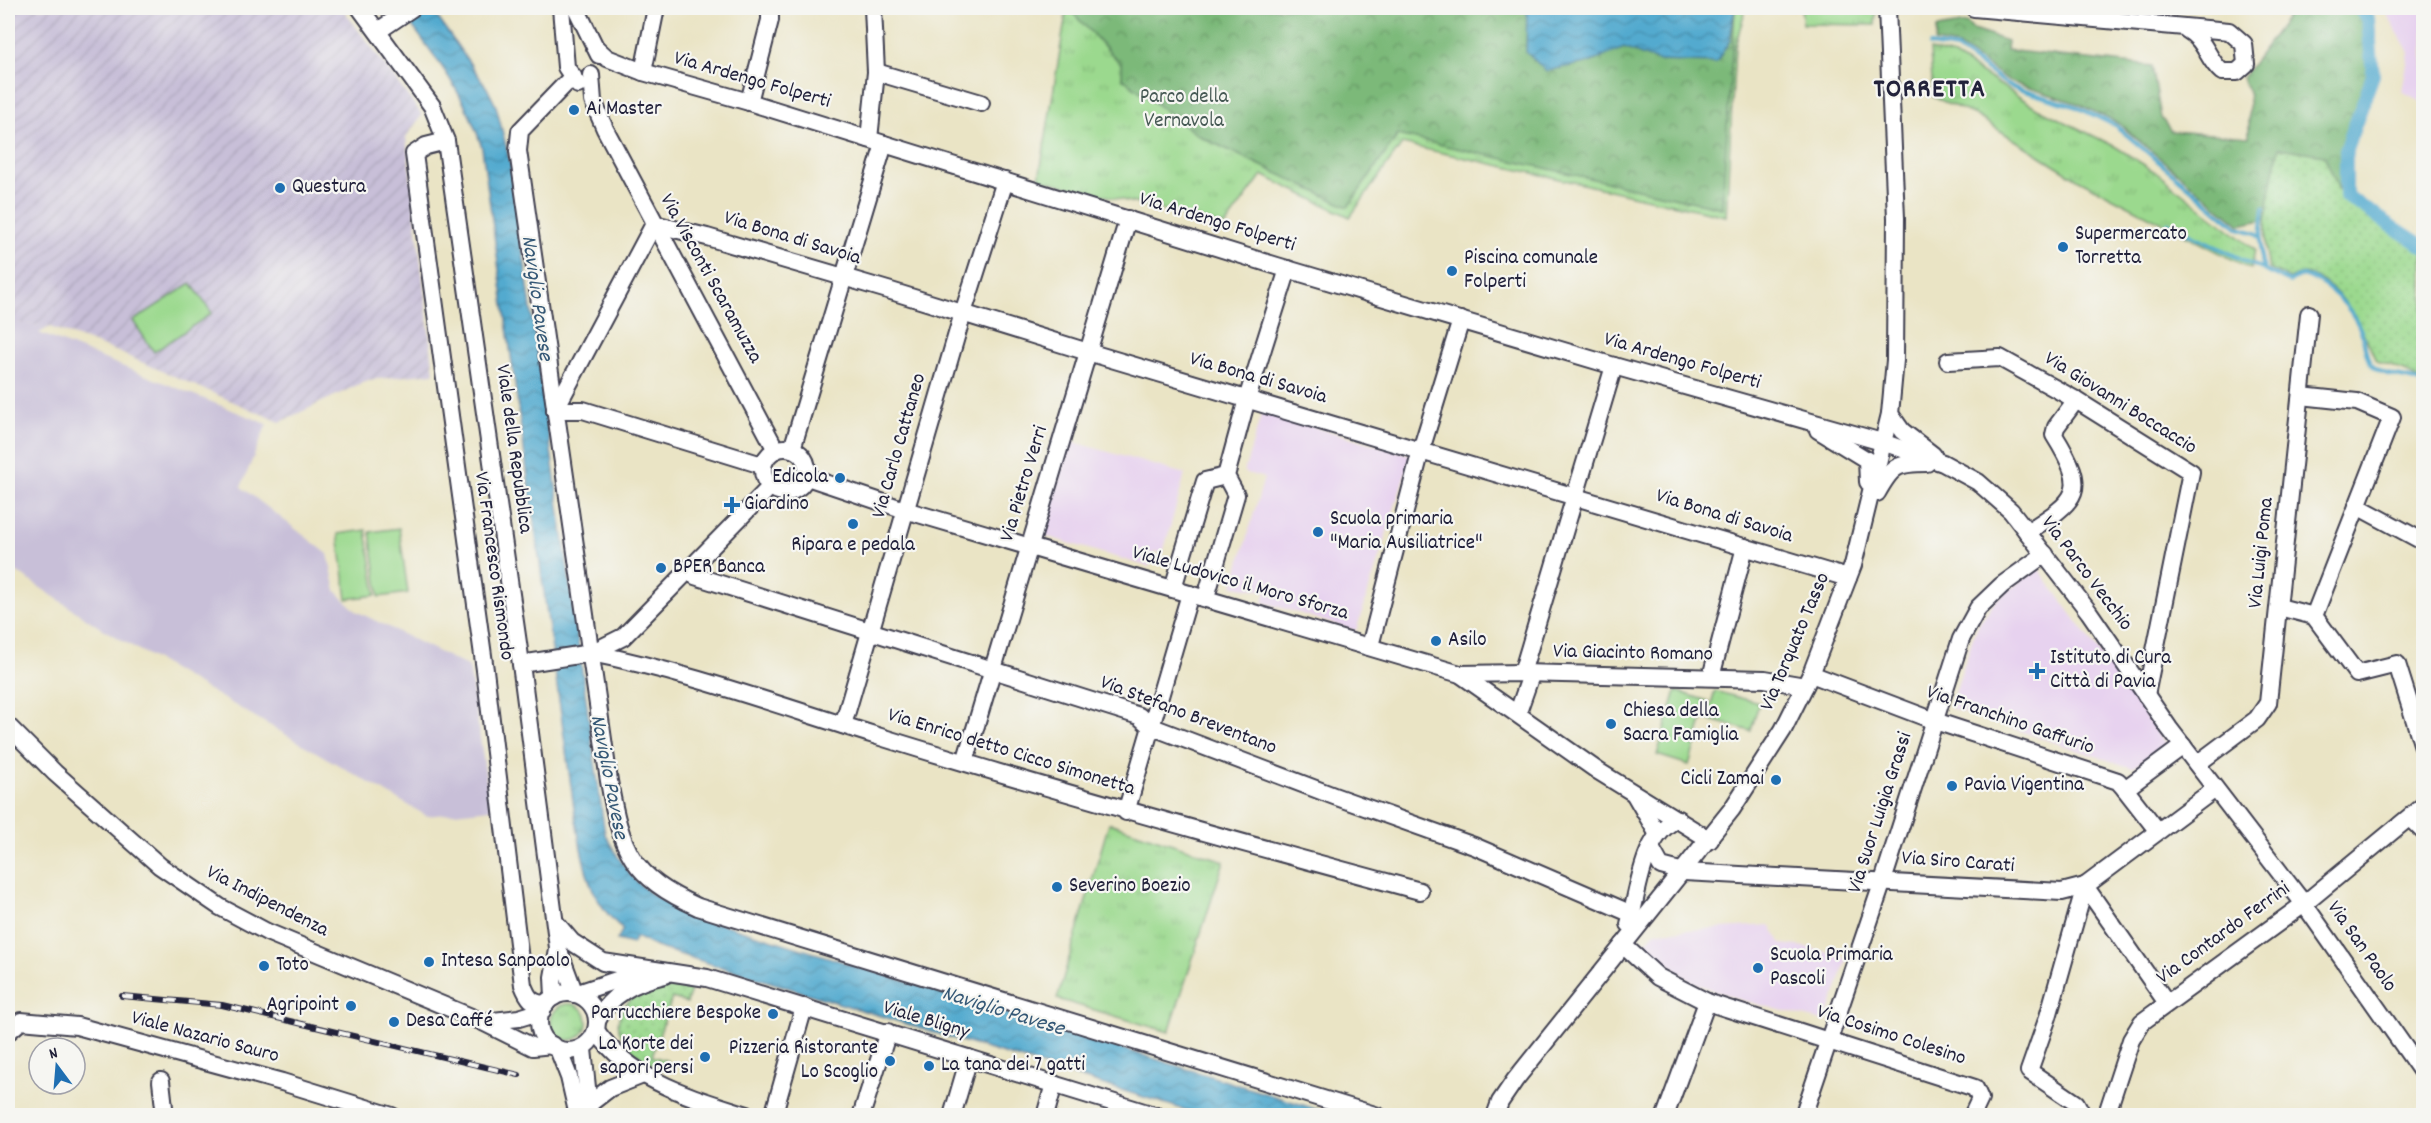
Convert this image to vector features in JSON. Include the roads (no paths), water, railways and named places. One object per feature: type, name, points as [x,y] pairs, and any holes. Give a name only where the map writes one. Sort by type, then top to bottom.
[{"type":"street","name":"Viale della Repubblica","points":[[360,8],[432,106],[446,141],[521,664],[558,948]]},
{"type":"street","points":[[378,31],[412,8]]},
{"type":"street","points":[[561,8],[565,28],[565,60],[584,74]]},
{"type":"street","points":[[576,8],[599,56],[584,74],[520,131],[518,151],[555,410],[586,653],[617,828],[631,858],[652,881],[676,897],[698,907],[1378,1116]]},
{"type":"street","points":[[643,72],[656,8]]},
{"type":"street","points":[[749,102],[770,20],[770,8]]},
{"type":"street","points":[[762,465],[784,449],[845,279],[877,141],[873,8]]},
{"type":"street","name":"Via Torquato Tasso","points":[[1495,1116],[1500,1102],[1515,1080],[1710,840],[1783,730],[1808,680],[1848,578],[1868,509],[1890,414],[1895,360],[1896,251],[1887,8]]},
{"type":"street","points":[[1974,8],[2224,30],[2235,34],[2244,44],[2246,64],[2237,72],[2229,74],[2222,72],[2199,36],[2186,28]]},
{"type":"street","points":[[2212,58],[2214,37],[2224,30]]},
{"type":"street","name":"Via Ardengo Folperti","points":[[595,48],[621,65],[643,72],[877,141],[1288,269],[1614,366],[1882,442]]},
{"type":"street","name":"Via Ardengo Folperti","points":[[584,74],[621,65]]},
{"type":"street","points":[[876,72],[981,103]]},
{"type":"street","name":"Via Visconti Scaramuzza","points":[[584,74],[585,104],[604,129],[654,224],[784,449]]},
{"type":"street","name":"Via Francesco Rismondo","points":[[446,141],[426,146],[414,154],[485,670],[523,985],[529,999],[536,1004],[547,1004]]},
{"type":"street","name":"Via Carlo Cattaneo","points":[[843,724],[868,630],[1005,181]]},
{"type":"street","name":"Via Pietro Verri","points":[[966,762],[1128,219]]},
{"type":"street","points":[[555,410],[654,224]]},
{"type":"street","name":"Via Bona di Savoia","points":[[654,224],[708,237],[1848,578]]},
{"type":"street","points":[[1126,812],[1150,726],[1236,495],[1226,476],[1247,399],[1288,269]]},
{"type":"street","name":"Via Luigi Poma","points":[[2197,764],[2257,719],[2268,703],[2309,314]]},
{"type":"street","points":[[1370,646],[1421,450],[1461,320]]},
{"type":"street","name":"Via Giovanni Boccaccio","points":[[1948,361],[2000,358],[2076,400],[2191,472],[2146,695]]},
{"type":"street","points":[[1518,712],[1526,674],[1575,496],[1614,366]]},
{"type":"street","points":[[2301,396],[2357,402],[2392,417],[2314,616]]},
{"type":"street","points":[[2027,532],[2056,513],[2073,497],[2076,485],[2074,471],[2054,435],[2056,427],[2076,400]]},
{"type":"street","points":[[555,410],[583,410],[762,465]]},
{"type":"street","name":"Via Parco Vecchio","points":[[1890,414],[1902,431],[1943,463],[1978,482],[2011,511],[2089,612],[2183,747],[2304,904]]},
{"type":"street","name":"Via Ardengo Folperti","points":[[1801,420],[1867,460],[1868,509]]},
{"type":"street","name":"Via Parco Vecchio","points":[[1882,442],[1943,463]]},
{"type":"street","points":[[762,465],[765,481],[770,486],[788,493],[800,487],[807,477],[806,462],[784,449]]},
{"type":"street","name":"Via Torquato Tasso","points":[[1868,509],[1888,472],[1897,466],[1907,463],[1943,463]]},
{"type":"street","points":[[1173,588],[1205,481],[1226,476]]},
{"type":"street","name":"Viale Ludovico il Moro Sforza","points":[[807,477],[905,510],[1460,674],[1518,712],[1598,771],[1710,840]]},
{"type":"street","points":[[521,664],[586,653],[623,637],[770,486]]},
{"type":"street","points":[[2356,506],[2424,542]]},
{"type":"street","points":[[1711,677],[1745,547]]},
{"type":"street","name":"Via Suor Luigia Grassi","points":[[1803,1116],[1961,639],[1978,608],[2002,585],[2045,554]]},
{"type":"street","name":"Via Stefano Breventano","points":[[689,568],[695,576],[1139,716],[1150,726],[1474,846],[1632,914]]},
{"type":"street","points":[[2278,607],[2314,616],[2357,674],[2397,664],[2424,750]]},
{"type":"street","name":"Via Enrico detto Cicco Simonetta","points":[[586,653],[634,661],[1126,812],[1420,891]]},
{"type":"street","name":"Via Giacinto Romano","points":[[1460,674],[1808,680]]},
{"type":"street","name":"Via Franchino Gaffurio","points":[[1808,680],[2118,782],[2125,789]]},
{"type":"street","name":"Via Indipendenza","points":[[8,726],[55,772],[160,866],[206,899],[267,932],[483,1022],[533,1047],[555,1047]]},
{"type":"street","points":[[2157,830],[2125,789],[2183,747]]},
{"type":"street","points":[[2083,1116],[2076,1103],[2029,1071],[2048,1017],[2085,885],[2215,789]]},
{"type":"street","name":"Viale Ludovico il Moro Sforza","points":[[1633,792],[1654,841]]},
{"type":"street","name":"Via Contardo Ferrini","points":[[2106,1116],[2131,1040],[2142,1022],[2304,904],[2424,805]]},
{"type":"street","points":[[2410,818],[2424,832]]},
{"type":"street","points":[[1678,819],[1667,824],[1654,841],[1660,866],[1684,872]]},
{"type":"street","name":"Via Torquato Tasso","points":[[1623,945],[1654,841]]},
{"type":"street","name":"Via Siro Carati","points":[[1684,872],[1883,880],[2062,892],[2085,885]]},
{"type":"street","points":[[2085,885],[2167,1003]]},
{"type":"street","name":"Via San Paolo","points":[[2304,904],[2424,1075]]},
{"type":"street","name":"Viale Bligny","points":[[555,922],[583,951],[603,962],[647,970],[681,972],[888,1032],[1136,1112],[1157,1116]]},
{"type":"street","name":"Via Cosimo Colesino","points":[[1623,945],[1658,977],[1707,1002],[1975,1088],[1980,1099],[1972,1116]]},
{"type":"street","points":[[558,948],[540,1029],[555,1047],[581,1111]]},
{"type":"street","points":[[558,948],[575,994],[591,1004],[597,1026],[608,1047],[643,1075],[669,1089],[750,1116]]},
{"type":"street","name":"Viale Bligny","points":[[575,994],[647,970]]},
{"type":"street","name":"Viale Bligny","points":[[597,1026],[604,1008],[618,993],[653,978],[681,972]]},
{"type":"street","points":[[547,1004],[575,994]]},
{"type":"street","points":[[1665,1116],[1707,1002]]},
{"type":"street","name":"Via Indipendenza","points":[[483,1022],[519,1018],[547,1004]]},
{"type":"street","points":[[773,1116],[804,1007]]},
{"type":"street","name":"Viale Nazario Sauro","points":[[8,1032],[21,1021],[76,1026],[282,1082],[392,1116]]},
{"type":"street","points":[[581,1111],[583,1049],[597,1026]]},
{"type":"street","points":[[861,1116],[888,1032]]},
{"type":"street","points":[[555,1047],[583,1049]]},
{"type":"street","points":[[952,1116],[969,1058]]},
{"type":"street","points":[[581,1111],[610,1088],[643,1075]]},
{"type":"street","points":[[161,1081],[165,1116]]},
{"type":"street","points":[[1045,1116],[1054,1084]]},
{"type":"water","name":"Naviglio Pavese","points":[[399,8],[431,8],[487,88],[496,106],[511,166],[605,834],[628,872],[655,897],[683,912],[1335,1115],[1202,1115],[656,947],[636,937],[632,944],[617,940],[623,929],[600,904],[587,875],[574,808],[482,148],[467,109],[447,74]]},
{"type":"water","points":[[1527,8],[1737,8],[1734,13],[1730,40],[1716,63],[1657,61],[1624,48],[1591,62],[1546,71],[1526,52]]},
{"type":"waterway","points":[[2359,8],[2368,19],[2373,75],[2346,150],[2346,196],[2424,247]]},
{"type":"waterway","points":[[1930,45],[1957,49],[2011,87],[2077,107],[2116,126],[2238,228],[2256,233],[2261,238],[2261,261],[2265,271],[2290,282],[2302,275],[2311,278],[2338,297],[2357,322],[2372,366],[2384,373],[2411,379],[2424,385]]},
{"type":"waterway","points":[[2261,238],[2264,207]]},
{"type":"waterway","points":[[2168,223],[2264,270]]},
{"type":"railway","points":[[122,996],[222,1005],[519,1075]]},
{"type":"place","name":"Ai Master","points":[[574,110]]},
{"type":"place","name":"Questura","points":[[280,188]]},
{"type":"place","name":"Supermercato Torretta","points":[[2063,247]]},
{"type":"place","name":"Piscina comunale Folperti","points":[[1452,271]]},
{"type":"place","name":"Edicola","points":[[840,478]]},
{"type":"place","name":"Giardino","points":[[732,505]]},
{"type":"place","name":"Ripara e pedala","points":[[853,524]]},
{"type":"place","name":"Scuola primaria \"Maria Ausiliatrice\"","points":[[1318,532]]},
{"type":"place","name":"BPER Banca","points":[[661,568]]},
{"type":"place","name":"Asilo","points":[[1436,641]]},
{"type":"place","name":"Istituto di Cura Città di Pavia","points":[[2037,671]]},
{"type":"place","name":"Chiesa della Sacra Famiglia","points":[[1611,724]]},
{"type":"place","name":"Cicli Zamai","points":[[1776,780]]},
{"type":"place","name":"Pavia Vigentina","points":[[1952,786]]},
{"type":"place","name":"Severino Boezio","points":[[1057,887]]},
{"type":"place","name":"Intesa Sanpaolo","points":[[429,962]]},
{"type":"place","name":"Toto","points":[[264,966]]},
{"type":"place","name":"Scuola Primaria Pascoli","points":[[1758,968]]},
{"type":"place","name":"Agripoint","points":[[351,1006]]},
{"type":"place","name":"Parrucchiere Bespoke","points":[[773,1014]]},
{"type":"place","name":"Desa Caffé","points":[[394,1022]]},
{"type":"place","name":"La Korte dei sapori persi","points":[[705,1057]]},
{"type":"place","name":"Pizzeria Ristorante Lo Scoglio","points":[[890,1061]]},
{"type":"place","name":"La tana dei 7 gatti","points":[[929,1066]]},
{"type":"district","name":"TORRETTA","points":[[1930,90]]},
{"type":"park label","name":"Parco della Vernavola","points":[[1184,110]]}]
